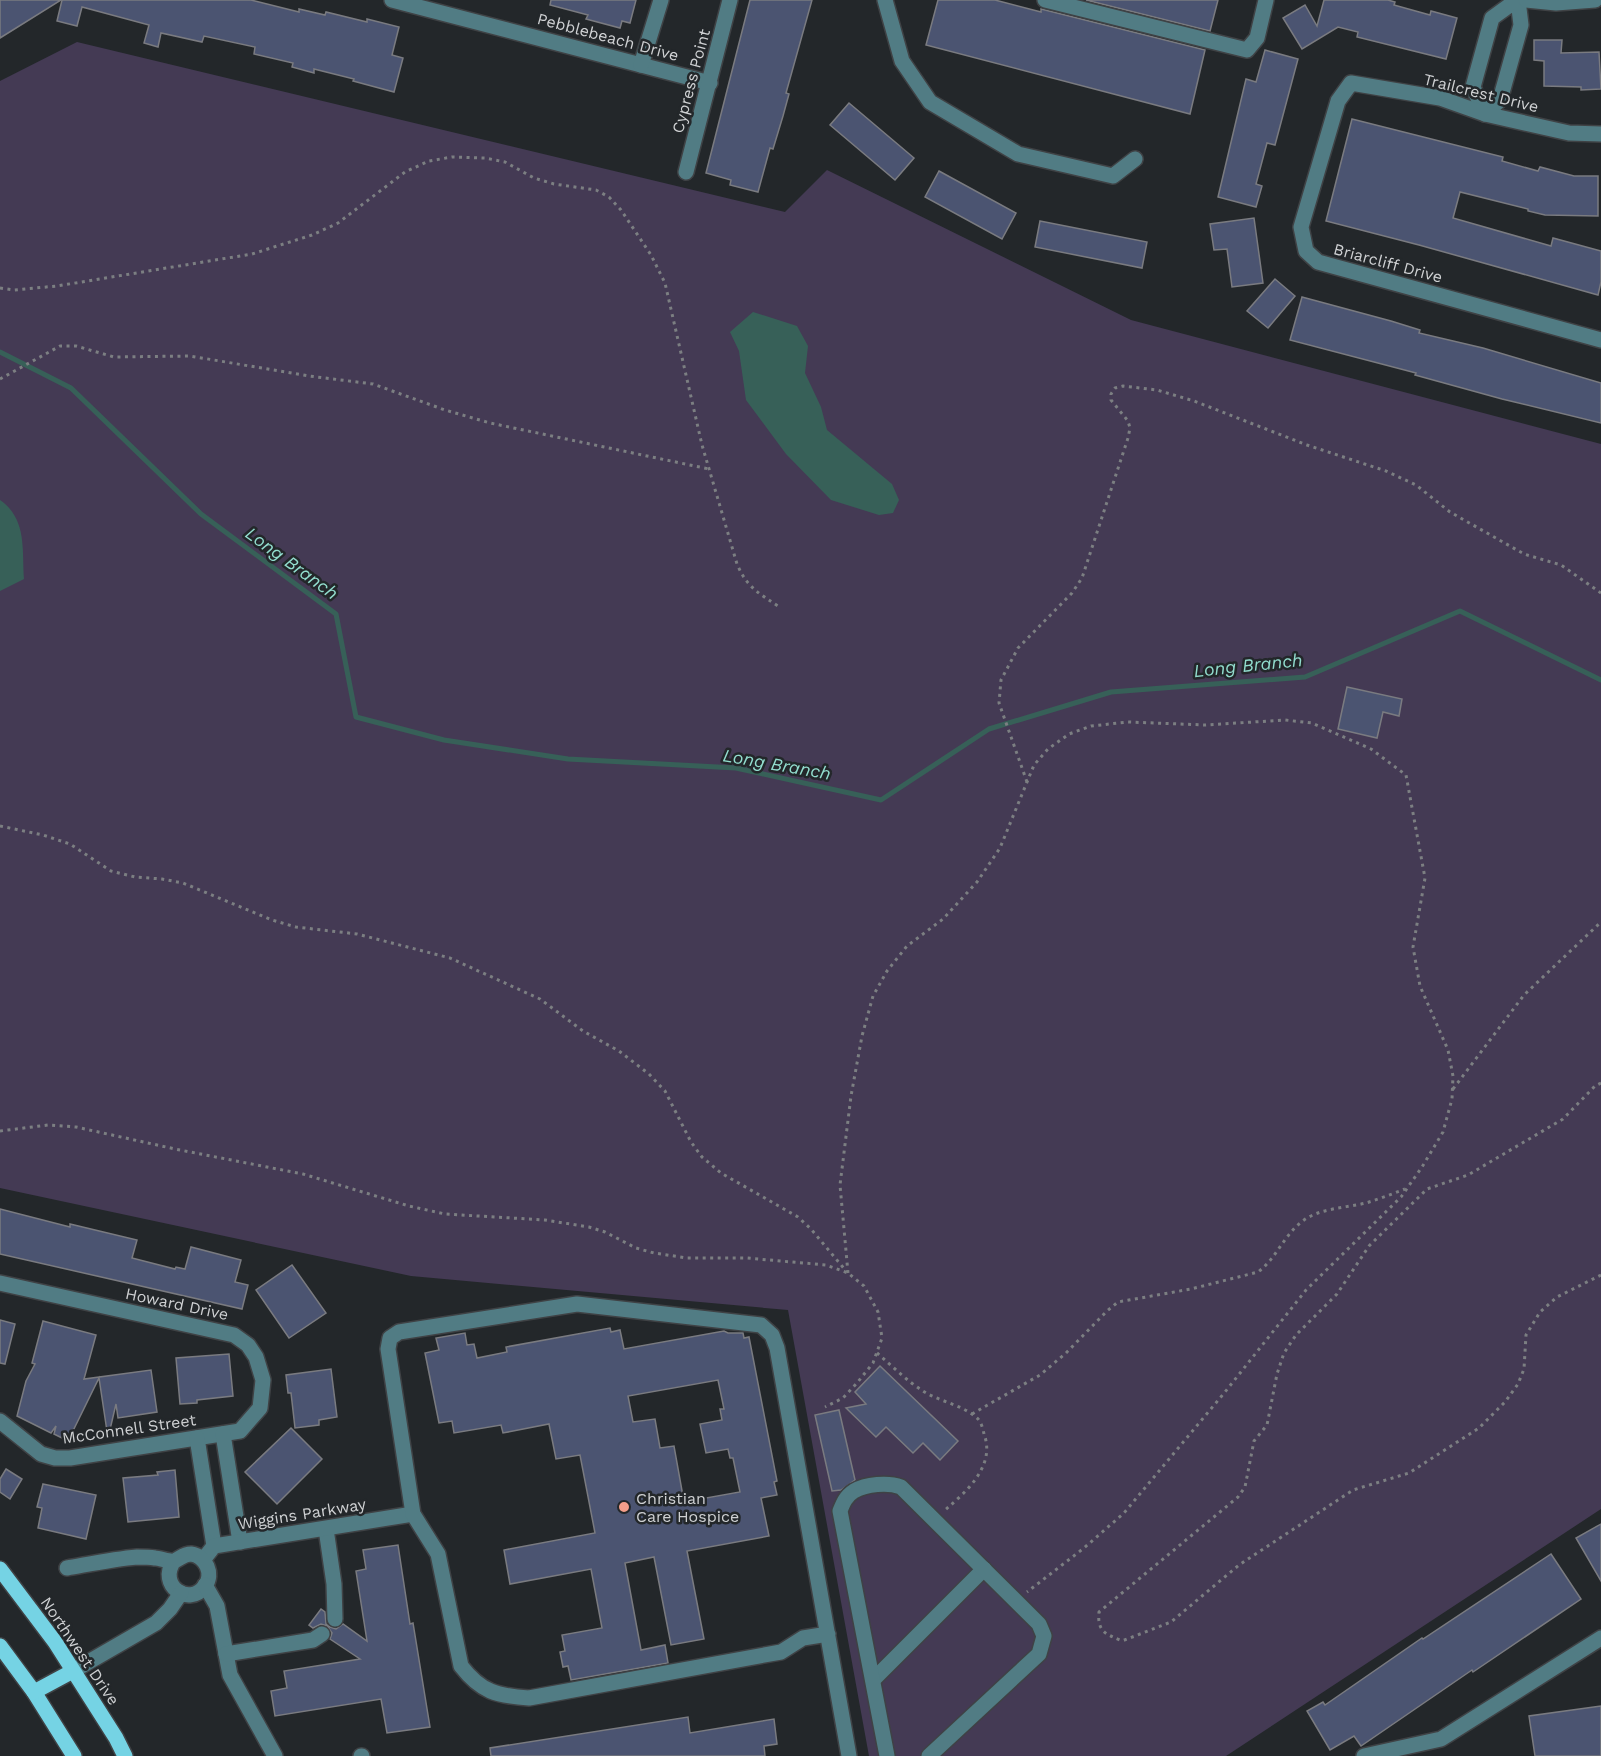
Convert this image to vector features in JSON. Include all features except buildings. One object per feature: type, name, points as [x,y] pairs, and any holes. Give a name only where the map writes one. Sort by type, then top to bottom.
[{"type":"main road","name":"Northwest Drive","points":[[0,1569],[55,1642],[125,1756]]},
{"type":"main road","points":[[0,1646],[34,1692],[74,1756]]},
{"type":"main road","points":[[34,1692],[73,1671]]},
{"type":"street","name":"Pebblebeach Drive","points":[[392,0],[419,4],[710,83]]},
{"type":"street","points":[[641,65],[661,0]]},
{"type":"street","name":"Cypress Point","points":[[686,172],[730,0]]},
{"type":"street","points":[[885,0],[902,61],[930,102],[1018,154],[1113,176],[1135,159]]},
{"type":"street","points":[[1045,0],[1247,50],[1257,38],[1266,0]]},
{"type":"street","points":[[1517,0],[1521,25],[1500,100],[1485,114],[1473,87],[1492,18],[1517,0]]},
{"type":"street","points":[[1526,0],[1556,3],[1595,0]]},
{"type":"street","name":"Trailcrest Drive","points":[[1352,83],[1440,99],[1485,114],[1569,133],[1601,134]]},
{"type":"street","name":"Briarcliff Drive","points":[[1352,83],[1338,101],[1301,227],[1306,251],[1318,262],[1601,340]]},
{"type":"street","name":"Howard Drive","points":[[0,1283],[234,1335],[256,1356],[263,1380],[260,1408],[240,1431]]},
{"type":"street","points":[[828,1634],[803,1638],[781,1652],[529,1698],[504,1697],[489,1692],[470,1678],[461,1666],[438,1554],[413,1514],[388,1349],[390,1338],[399,1332],[577,1304],[761,1325],[772,1335],[777,1348],[828,1634],[849,1756]]},
{"type":"street","name":"McConnell Street","points":[[0,1421],[41,1454],[55,1458],[70,1458],[240,1431]]},
{"type":"street","points":[[223,1434],[240,1542]]},
{"type":"street","points":[[197,1438],[214,1546],[203,1560]]},
{"type":"street","points":[[887,1756],[840,1511],[844,1500],[854,1491],[889,1482],[901,1487],[1016,1600],[1040,1624],[1044,1636],[1039,1654],[929,1756]]},
{"type":"street","name":"Wiggins Parkway","points":[[214,1546],[413,1514]]},
{"type":"street","points":[[326,1529],[334,1584],[335,1619]]},
{"type":"street","points":[[192,1554],[203,1560],[208,1572],[205,1586],[195,1594],[181,1593],[175,1589],[168,1572],[174,1561],[192,1554]]},
{"type":"street","points":[[67,1568],[134,1557],[154,1557],[174,1561]]},
{"type":"street","points":[[873,1680],[984,1569]]},
{"type":"street","points":[[205,1586],[217,1606],[230,1675],[275,1756]]},
{"type":"street","points":[[73,1671],[156,1623],[181,1593]]},
{"type":"street","points":[[226,1654],[313,1640],[322,1634]]},
{"type":"street","points":[[1364,1756],[1441,1739],[1594,1649],[1601,1638]]},
{"type":"path","points":[[0,288],[14,290],[57,286],[252,254],[312,235],[338,223],[405,172],[429,161],[452,157],[485,158],[505,162],[534,178],[554,184],[596,190],[609,197],[621,210],[651,255],[665,284],[709,469],[742,577],[751,588],[781,608]]},
{"type":"path","points":[[0,379],[60,346],[76,346],[114,357],[190,356],[373,384],[445,410],[490,423],[709,469]]},
{"type":"path","points":[[1027,782],[999,703],[1001,680],[1018,648],[1072,593],[1082,578],[1130,428],[1128,421],[1111,400],[1114,388],[1123,386],[1157,390],[1194,401],[1307,445],[1386,471],[1416,485],[1450,512],[1524,554],[1562,565],[1601,593]]},
{"type":"path","points":[[848,1273],[840,1185],[851,1096],[862,1036],[873,996],[887,971],[907,946],[943,919],[977,882],[1000,848],[1034,765],[1048,749],[1069,734],[1091,726],[1128,722],[1206,725],[1285,720],[1312,723],[1371,749],[1406,776],[1425,878],[1413,947],[1420,986],[1448,1050],[1453,1076],[1443,1132],[1401,1197],[1305,1290],[1225,1392],[1124,1513],[1084,1548],[1016,1600]]},
{"type":"path","points":[[0,826],[43,835],[70,844],[111,871],[135,877],[183,883],[272,920],[296,927],[357,934],[450,958],[540,999],[583,1032],[619,1051],[649,1074],[665,1091],[691,1142],[702,1157],[722,1173],[798,1217],[848,1273],[864,1286],[878,1311],[882,1338],[873,1363],[857,1383],[843,1398],[825,1407]]},
{"type":"path","points":[[1452,1091],[1524,995],[1601,922]]},
{"type":"path","points":[[1601,1083],[1595,1086],[1563,1119],[1468,1175],[1427,1189],[1368,1246],[1337,1294],[1296,1335],[1284,1353],[1277,1374],[1267,1425],[1254,1442],[1245,1487],[1238,1497],[1099,1612],[1098,1622],[1105,1634],[1122,1641],[1171,1622],[1239,1565],[1353,1490],[1409,1473],[1479,1428],[1505,1402],[1518,1384],[1524,1369],[1526,1335],[1540,1312],[1557,1297],[1601,1275]]},
{"type":"path","points":[[0,1131],[48,1125],[76,1127],[175,1149],[303,1173],[409,1206],[445,1214],[545,1220],[597,1229],[636,1248],[654,1253],[687,1258],[747,1257],[826,1265],[848,1273]]},
{"type":"path","points":[[972,1414],[1040,1375],[1118,1302],[1191,1289],[1258,1272],[1266,1267],[1293,1229],[1305,1220],[1318,1213],[1368,1202],[1407,1188]]},
{"type":"path","points":[[876,1353],[924,1392],[962,1407],[979,1419],[986,1437],[986,1456],[981,1472],[966,1491],[934,1520]]},
{"type":"shaded area","points":[[77,42],[785,212],[827,170],[1131,320],[1601,444],[1601,1509],[1226,1756],[869,1756],[788,1310],[411,1276],[0,1188],[0,81]]},
{"type":"shaded area","points":[[753,312],[797,326],[808,346],[805,373],[821,407],[827,430],[892,484],[899,500],[893,513],[879,515],[831,500],[786,454],[746,400],[739,351],[730,332]]},
{"type":"shaded area","points":[[0,500],[9,508],[19,525],[23,546],[24,579],[0,591]]},
{"type":"waterway","name":"Long Branch","points":[[0,352],[71,388],[201,514],[336,614],[356,717],[444,740],[568,759],[736,768],[881,800],[989,729],[1111,692],[1305,677],[1460,611],[1601,680]]},
{"type":"place","name":"Christian Care Hospice","points":[[624,1507]]}]
